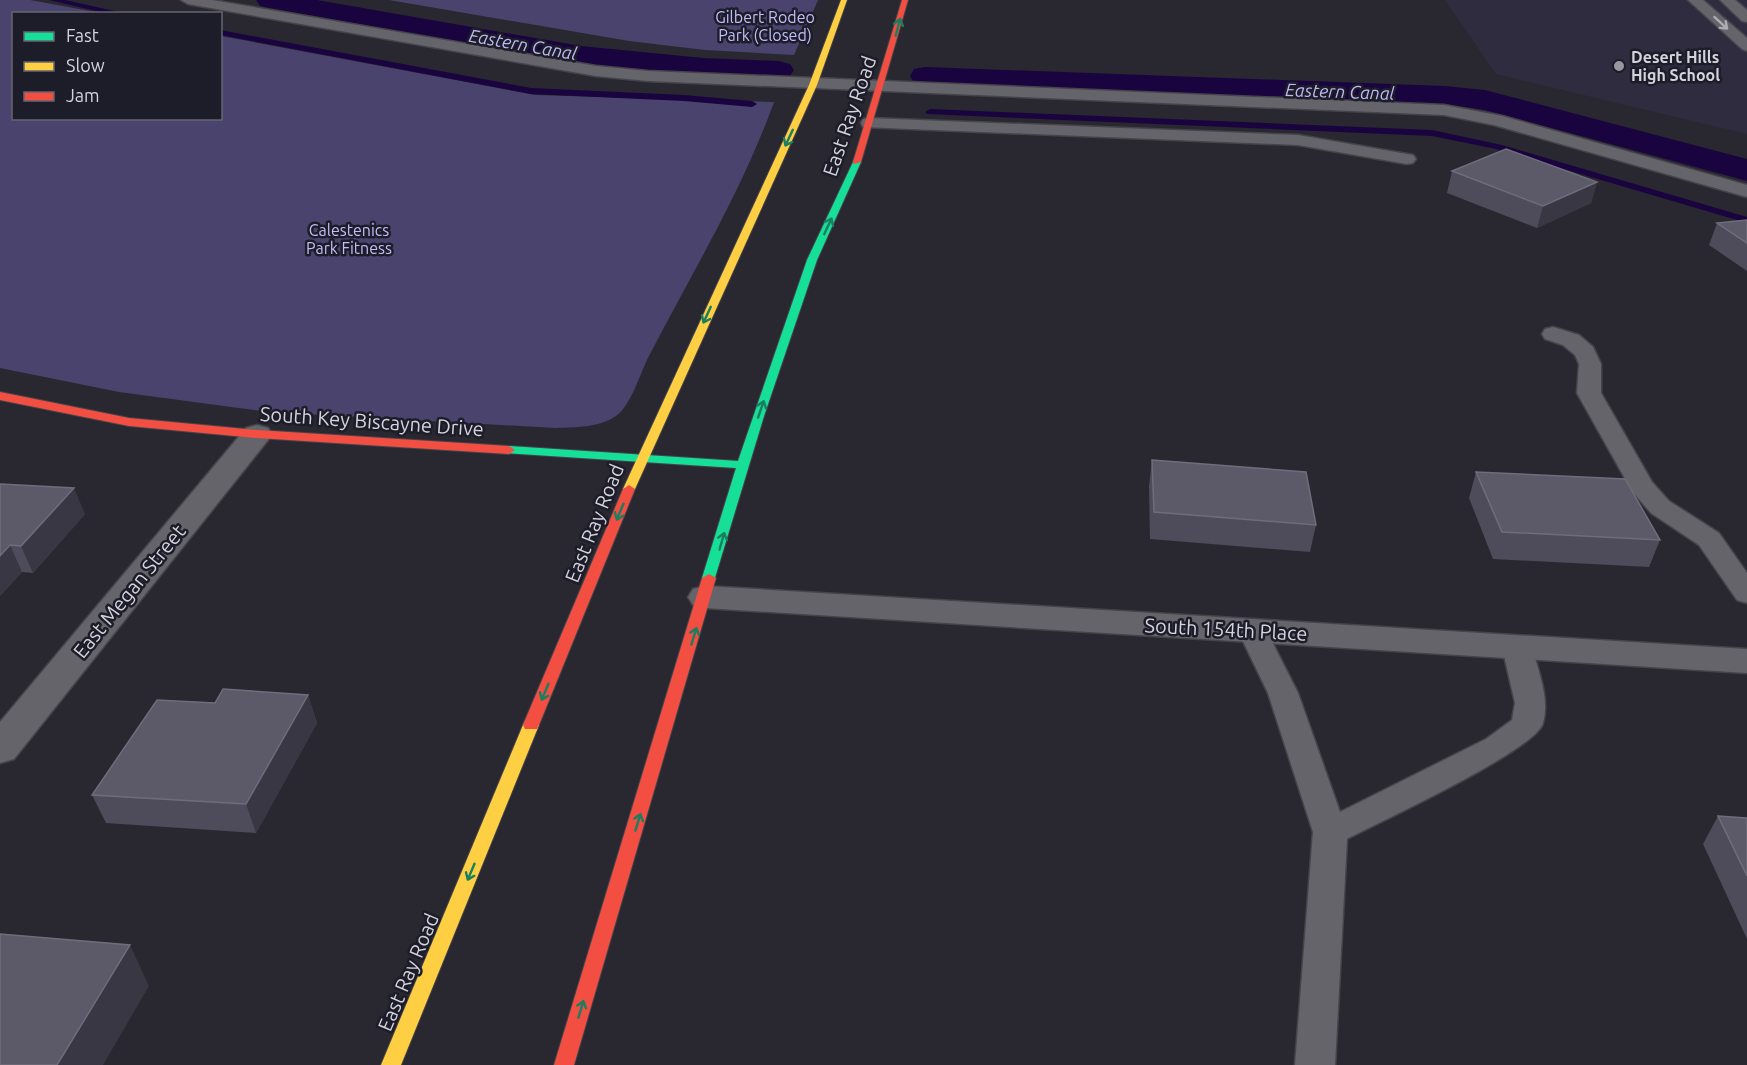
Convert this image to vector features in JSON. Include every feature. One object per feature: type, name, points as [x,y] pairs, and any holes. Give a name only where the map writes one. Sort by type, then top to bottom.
[{"type":"main road","name":"East Ray Road","points":[[391,1065],[642,458],[813,85],[844,0]]},
{"type":"main road","name":"East Ray Road","points":[[564,1065],[744,465],[812,260],[857,163],[905,0]]},
{"type":"main road","name":"South Key Biscayne Drive","points":[[0,396],[129,422],[257,434],[744,465]]},
{"type":"street","name":"East Megan Street","points":[[0,749],[257,434]]},
{"type":"street","name":"South 154th Place","points":[[705,597],[1747,661]]},
{"type":"lane","points":[[188,0],[596,71],[694,80],[1444,110],[1496,120],[1747,191]]},
{"type":"lane","points":[[1695,0],[1747,46]]},
{"type":"lane","points":[[1727,0],[1747,18]]},
{"type":"lane","points":[[869,123],[1298,140],[1407,159]]},
{"type":"lane","points":[[1553,334],[1571,340],[1585,352],[1590,364],[1589,393],[1641,486],[1660,507],[1709,539],[1747,594]]},
{"type":"lane","points":[[1253,631],[1283,693],[1330,832],[1315,1065]]},
{"type":"lane","points":[[1330,832],[1497,747],[1527,725],[1531,703],[1517,647]]},
{"type":"shaded area","name":"Desert Hills High School","points":[[1445,0],[1747,0],[1747,134],[1496,74]]},
{"type":"green space","name":"Calestenics Park Fitness","points":[[0,0],[30,0],[96,12],[12,12],[12,120],[222,120],[222,36],[535,95],[774,102],[732,200],[649,356],[631,397],[616,416],[602,423],[555,428],[270,412],[119,392],[0,368]]},
{"type":"green space","name":"Gilbert Rodeo Park (Closed)","points":[[389,0],[818,0],[794,55],[705,50],[629,41]]},
{"type":"building","points":[[1506,149],[1597,182],[1543,206],[1452,171]]},
{"type":"building","points":[[1747,220],[1747,243],[1717,223]]},
{"type":"building","points":[[1152,460],[1306,472],[1316,525],[1154,512]]},
{"type":"building","points":[[1476,472],[1625,479],[1660,540],[1502,532]]},
{"type":"building","points":[[0,484],[74,488],[21,546],[10,545],[0,556]]},
{"type":"building","points":[[223,689],[308,695],[246,804],[92,795],[157,700],[215,703]]},
{"type":"building","points":[[1718,816],[1747,818],[1747,876]]},
{"type":"building","points":[[0,934],[130,945],[57,1065],[0,1065]]},
{"type":"waterway","points":[[53,0],[114,12]]},
{"type":"waterway","name":"Eastern Canal","points":[[270,0],[581,55],[703,67],[779,70]]},
{"type":"waterway","points":[[222,32],[531,91],[684,98],[752,104]]},
{"type":"waterway","name":"Eastern Canal","points":[[925,76],[1445,95],[1485,100],[1531,111],[1747,170]]},
{"type":"waterway","points":[[930,112],[1432,133],[1499,147],[1747,220]]},
{"type":"traffic: fast","points":[[709,578],[758,416],[812,260],[857,162]]},
{"type":"traffic: fast","points":[[509,450],[744,465]]},
{"type":"traffic: slow","points":[[629,489],[813,85],[844,0]]},
{"type":"traffic: slow","points":[[391,1065],[531,725]]},
{"type":"traffic: jam","points":[[857,162],[905,0]]},
{"type":"traffic: jam","points":[[0,396],[129,422],[257,434],[509,450]]},
{"type":"traffic: jam","points":[[531,725],[629,489]]},
{"type":"traffic: jam","points":[[564,1065],[709,578]]},
{"type":"place","name":"Desert Hills High School","points":[[1619,66]]}]
